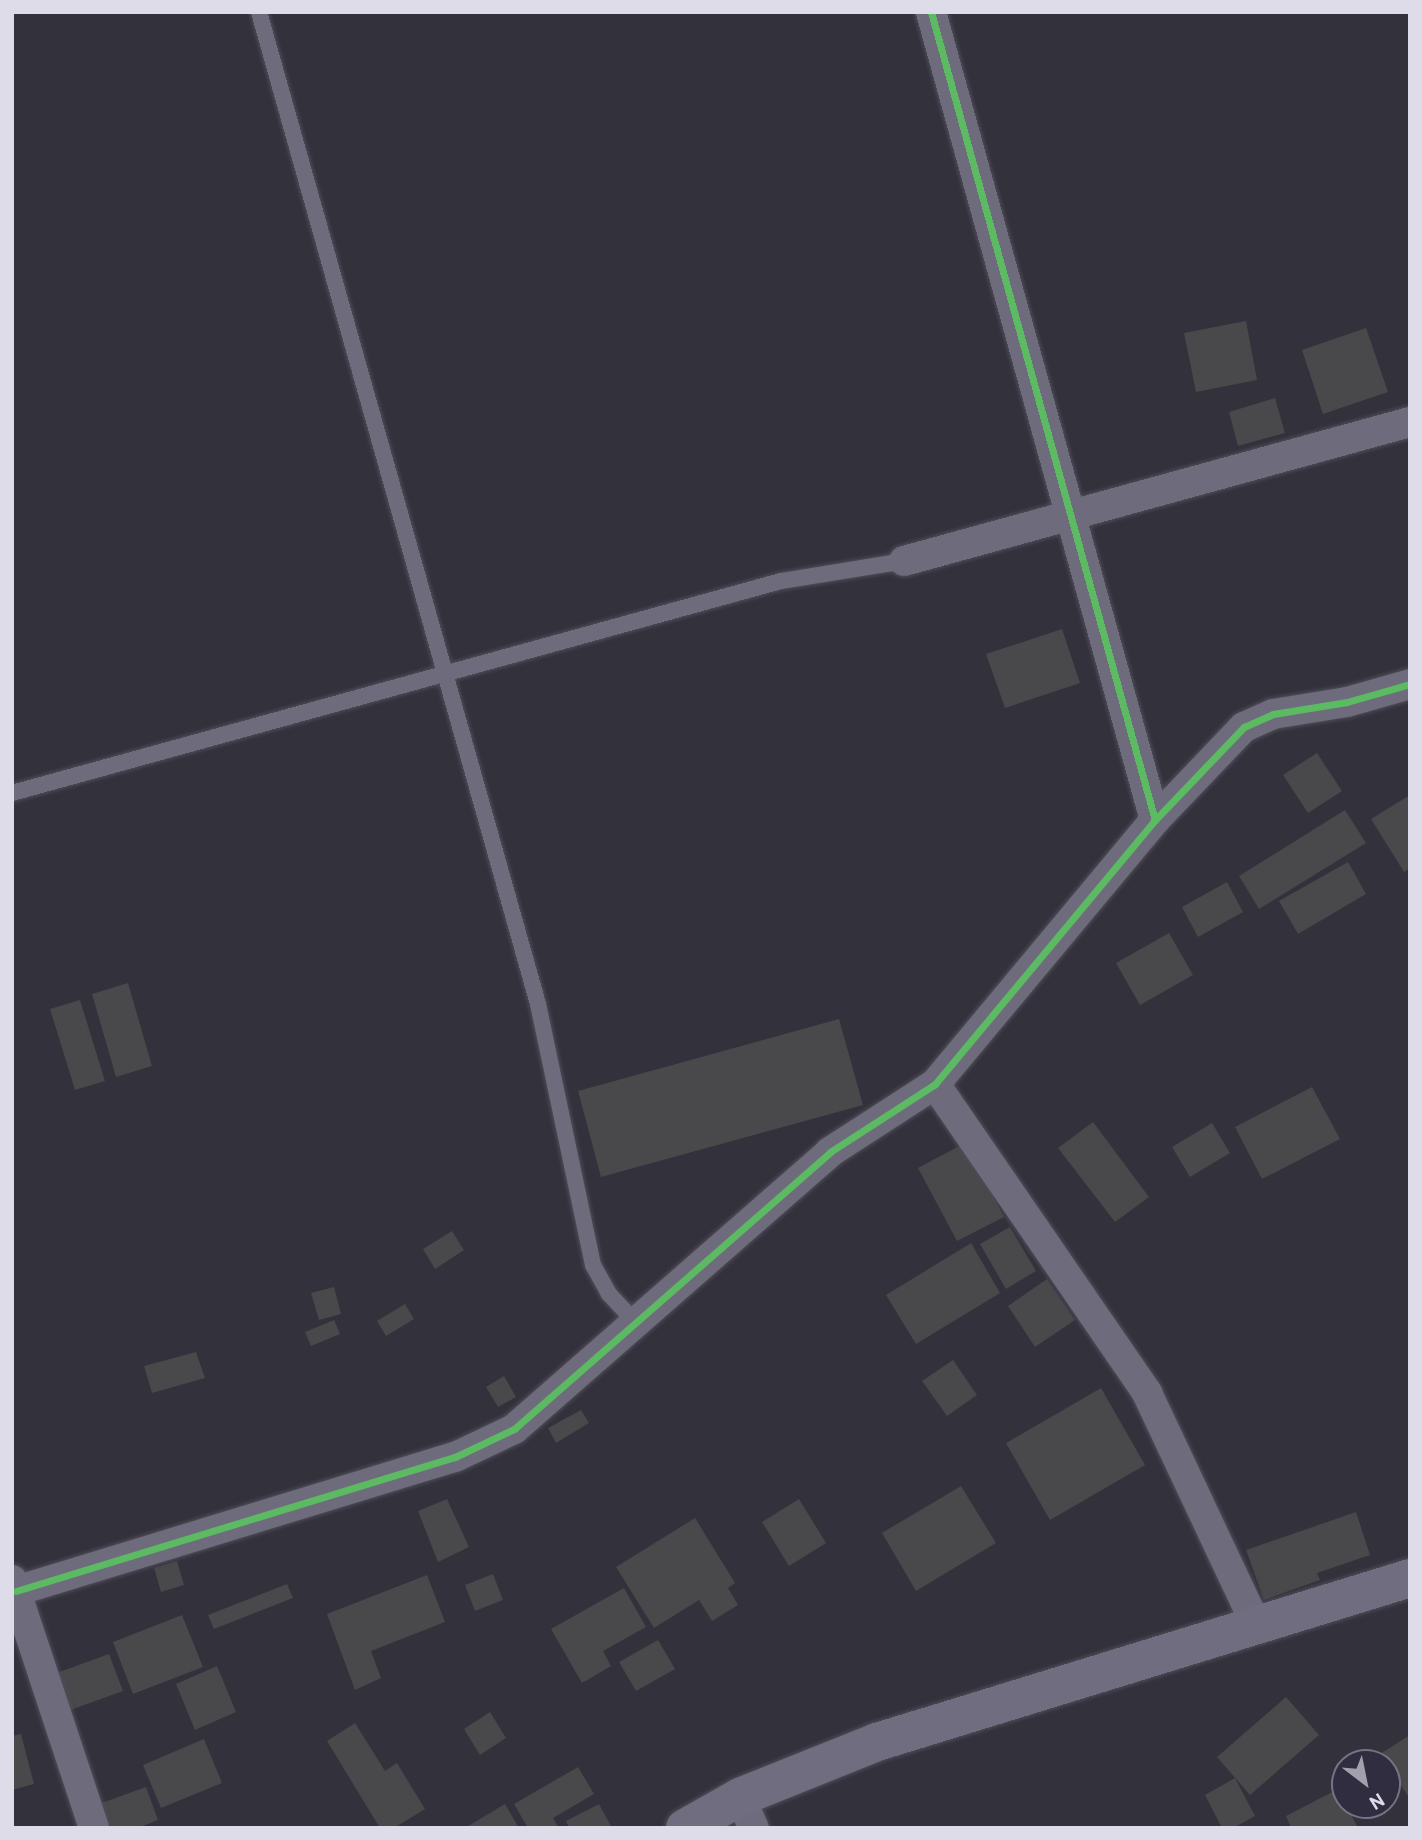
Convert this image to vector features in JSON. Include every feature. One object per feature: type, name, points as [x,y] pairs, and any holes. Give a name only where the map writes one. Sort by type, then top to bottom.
[{"type":"street","points":[[932,12],[1068,516],[1155,820]]},
{"type":"street","points":[[904,561],[1410,422]]},
{"type":"street","points":[[94,1828],[13,1588],[455,1457],[514,1429],[638,1325],[830,1152],[935,1084],[1155,820],[1244,727],[1273,714],[1347,702],[1410,684]]},
{"type":"street","points":[[935,1084],[1147,1393],[1256,1625]]},
{"type":"street","points":[[685,1828],[747,1812],[877,1742],[1256,1625],[1408,1583]]},
{"type":"lane","points":[[259,12],[538,1004],[593,1265],[609,1294],[638,1325]]},
{"type":"lane","points":[[12,793],[446,670],[781,581],[904,561]]},
{"type":"building","points":[[1246,321],[1257,380],[1196,392],[1184,333]]},
{"type":"building","points":[[1366,328],[1388,392],[1323,414],[1302,350]]},
{"type":"building","points":[[1275,398],[1285,433],[1238,446],[1229,412]]},
{"type":"building","points":[[1062,629],[1080,683],[1005,708],[986,654]]},
{"type":"building","points":[[1317,753],[1342,791],[1308,813],[1283,775]]},
{"type":"building","points":[[1410,795],[1410,868],[1404,872],[1371,819]]},
{"type":"building","points":[[1345,810],[1366,843],[1259,909],[1239,876]]},
{"type":"building","points":[[1348,862],[1366,894],[1298,934],[1279,901]]},
{"type":"building","points":[[1227,882],[1243,912],[1198,937],[1182,907]]},
{"type":"building","points":[[1169,933],[1193,975],[1140,1005],[1116,963]]},
{"type":"building","points":[[128,983],[152,1066],[116,1077],[92,994]]},
{"type":"building","points":[[80,1000],[105,1081],[75,1090],[50,1009]]},
{"type":"building","points":[[839,1019],[863,1105],[601,1177],[578,1091]]},
{"type":"building","points":[[1312,1087],[1340,1139],[1262,1179],[1235,1127]]},
{"type":"building","points":[[1093,1122],[1149,1197],[1115,1222],[1058,1148]]},
{"type":"building","points":[[1212,1123],[1230,1153],[1190,1177],[1172,1147]]},
{"type":"building","points":[[965,1143],[1004,1217],[957,1241],[918,1168]]},
{"type":"building","points":[[1010,1227],[1036,1271],[1006,1289],[980,1244]]},
{"type":"building","points":[[452,1231],[464,1250],[435,1269],[423,1249]]},
{"type":"building","points":[[971,1243],[1000,1293],[916,1344],[886,1295]]},
{"type":"building","points":[[1047,1279],[1075,1320],[1035,1347],[1008,1306]]},
{"type":"building","points":[[334,1287],[341,1314],[319,1320],[311,1293]]},
{"type":"building","points":[[405,1304],[414,1319],[386,1336],[377,1321]]},
{"type":"building","points":[[334,1320],[340,1334],[311,1346],[305,1332]]},
{"type":"building","points":[[196,1352],[205,1378],[152,1393],[144,1366]]},
{"type":"building","points":[[953,1360],[977,1395],[947,1416],[922,1381]]},
{"type":"building","points":[[504,1376],[516,1397],[498,1407],[486,1387]]},
{"type":"building","points":[[1101,1388],[1145,1465],[1050,1520],[1006,1443]]},
{"type":"building","points":[[581,1410],[589,1423],[556,1443],[548,1428]]},
{"type":"building","points":[[961,1486],[996,1543],[916,1591],[882,1533]]},
{"type":"building","points":[[447,1499],[469,1547],[438,1562],[418,1511]]},
{"type":"building","points":[[799,1499],[826,1543],[789,1566],[762,1522]]},
{"type":"building","points":[[1356,1512],[1370,1555],[1317,1573],[1320,1580],[1264,1600],[1246,1550]]},
{"type":"building","points":[[695,1518],[735,1583],[728,1588],[738,1605],[712,1621],[699,1600],[654,1628],[616,1567]]},
{"type":"building","points":[[177,1561],[184,1585],[161,1592],[154,1568]]},
{"type":"building","points":[[493,1574],[503,1600],[475,1611],[465,1585]]},
{"type":"building","points":[[427,1575],[445,1622],[371,1651],[381,1678],[355,1690],[327,1614]]},
{"type":"building","points":[[287,1584],[293,1598],[214,1629],[208,1615]]},
{"type":"building","points":[[624,1588],[646,1627],[603,1651],[611,1666],[582,1683],[551,1629]]},
{"type":"building","points":[[182,1615],[203,1667],[133,1694],[113,1642]]},
{"type":"building","points":[[658,1640],[675,1669],[636,1691],[619,1662]]},
{"type":"building","points":[[109,1654],[123,1691],[65,1712],[51,1675]]},
{"type":"building","points":[[217,1666],[236,1712],[195,1730],[176,1684]]},
{"type":"building","points":[[1286,1697],[1319,1735],[1250,1795],[1217,1757]]},
{"type":"building","points":[[490,1712],[506,1738],[480,1755],[464,1729]]},
{"type":"building","points":[[355,1723],[385,1771],[397,1763],[425,1809],[394,1828],[380,1828],[327,1741]]},
{"type":"building","points":[[21,1734],[34,1784],[12,1790],[12,1736]]},
{"type":"building","points":[[1410,1735],[1410,1799],[1401,1786],[1401,1749],[1388,1749]]},
{"type":"building","points":[[204,1739],[222,1783],[161,1808],[143,1765]]},
{"type":"building","points":[[578,1767],[594,1794],[553,1818],[559,1828],[528,1828],[514,1804]]},
{"type":"building","points":[[1235,1778],[1255,1816],[1233,1828],[1222,1828],[1205,1795]]},
{"type":"building","points":[[146,1787],[158,1820],[138,1828],[105,1828],[96,1805]]},
{"type":"building","points":[[1331,1793],[1331,1819],[1353,1819],[1358,1828],[1291,1828],[1286,1816]]},
{"type":"building","points":[[505,1804],[519,1828],[465,1828]]},
{"type":"building","points":[[599,1804],[612,1828],[569,1828],[566,1821]]},
{"type":"cycle path","points":[[931,12],[1155,820]]},
{"type":"cycle path","points":[[16,1591],[455,1457],[514,1429],[830,1152],[935,1084],[1155,820],[1244,727],[1273,714],[1347,702],[1410,684]]}]
